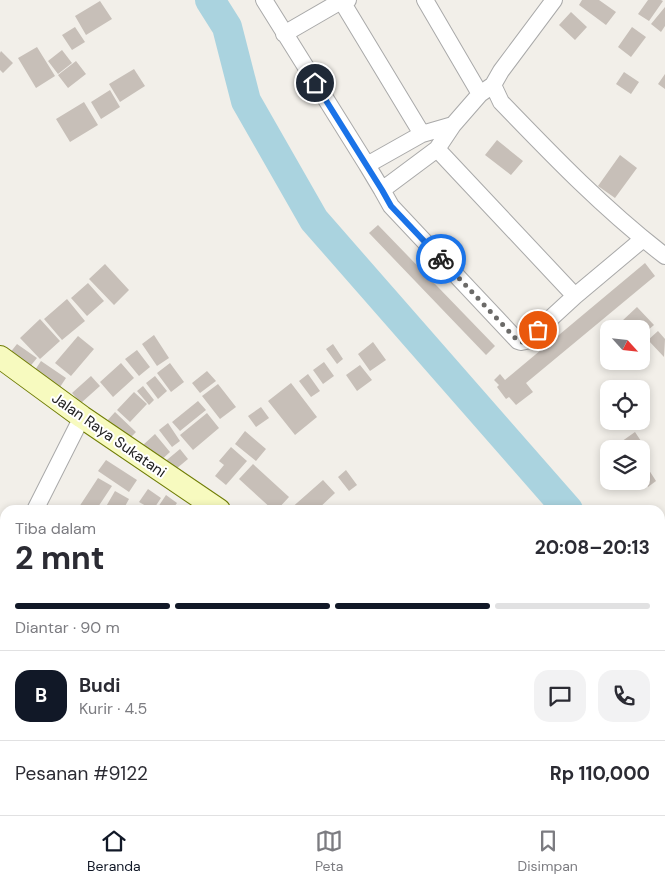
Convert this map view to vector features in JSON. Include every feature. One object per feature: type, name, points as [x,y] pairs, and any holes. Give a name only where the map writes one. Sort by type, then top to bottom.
[{"type":"main road","name":"Jalan Raya Sukatani","points":[[0,357],[82,417],[212,505]]},
{"type":"street","points":[[264,0],[391,206],[518,341],[526,342],[575,296],[643,239]]},
{"type":"street","points":[[284,34],[343,0],[422,134]]},
{"type":"street","points":[[425,0],[487,90],[501,102],[571,175],[665,256]]},
{"type":"street","points":[[382,190],[437,149],[453,124],[487,90],[554,0]]},
{"type":"street","points":[[367,165],[422,134],[453,124]]},
{"type":"street","points":[[437,149],[575,296]]},
{"type":"street","points":[[38,505],[82,417]]},
{"type":"building","points":[[582,0],[599,0],[616,12],[606,25],[579,5]]},
{"type":"building","points":[[648,0],[663,1],[649,21],[638,14]]},
{"type":"building","points":[[100,1],[112,19],[86,35],[75,16]]},
{"type":"building","points":[[665,7],[665,26],[661,32],[651,24]]},
{"type":"building","points":[[571,12],[587,27],[575,40],[559,25]]},
{"type":"building","points":[[75,27],[85,42],[72,50],[62,35]]},
{"type":"building","points":[[632,27],[646,37],[631,57],[618,47]]},
{"type":"building","points":[[37,47],[55,76],[36,88],[18,58]]},
{"type":"building","points":[[62,50],[72,63],[58,74],[48,61]]},
{"type":"building","points":[[1,51],[13,63],[3,73],[0,70]]},
{"type":"building","points":[[76,61],[86,74],[68,88],[58,75]]},
{"type":"building","points":[[134,69],[145,86],[120,102],[109,84]]},
{"type":"building","points":[[624,72],[639,82],[631,94],[616,84]]},
{"type":"building","points":[[665,74],[665,89],[658,84]]},
{"type":"building","points":[[110,90],[120,107],[101,119],[91,102]]},
{"type":"building","points":[[84,102],[98,125],[70,142],[56,119]]},
{"type":"building","points":[[497,140],[523,161],[511,175],[485,155]]},
{"type":"building","points":[[620,155],[637,168],[615,198],[598,186]]},
{"type":"building","points":[[378,225],[495,346],[486,355],[369,233]]},
{"type":"building","points":[[645,263],[655,276],[526,383],[533,392],[516,405],[509,397],[506,399],[497,387],[499,385],[494,380],[500,374],[505,380]]},
{"type":"building","points":[[105,264],[129,290],[114,305],[89,279]]},
{"type":"building","points":[[88,283],[104,301],[87,316],[71,298]]},
{"type":"building","points":[[67,299],[85,321],[62,340],[44,319]]},
{"type":"building","points":[[637,307],[649,320],[623,320]]},
{"type":"building","points":[[40,319],[60,341],[40,359],[20,338]]},
{"type":"building","points":[[658,331],[665,339],[664,357],[650,342],[650,338]]},
{"type":"building","points":[[154,335],[169,358],[157,366],[142,344]]},
{"type":"building","points":[[78,336],[94,349],[71,376],[55,363]]},
{"type":"building","points":[[373,342],[386,360],[370,371],[358,354]]},
{"type":"building","points":[[17,344],[37,358],[28,369],[9,354]]},
{"type":"building","points":[[333,344],[343,359],[337,364],[326,349]]},
{"type":"building","points":[[137,350],[150,367],[139,376],[125,359]]},
{"type":"building","points":[[41,361],[66,378],[58,390],[33,373]]},
{"type":"building","points":[[324,362],[334,376],[323,384],[313,370]]},
{"type":"building","points":[[121,363],[134,378],[113,397],[100,382]]},
{"type":"building","points":[[170,363],[184,382],[171,392],[157,373]]},
{"type":"building","points":[[360,365],[372,380],[357,391],[346,375]]},
{"type":"building","points":[[207,371],[216,381],[200,393],[192,383]]},
{"type":"building","points":[[308,374],[320,391],[311,397],[299,381]]},
{"type":"building","points":[[91,376],[100,386],[81,403],[72,393]]},
{"type":"building","points":[[155,376],[167,391],[158,399],[146,383]]},
{"type":"building","points":[[291,383],[317,417],[295,435],[268,401]]},
{"type":"building","points":[[218,384],[236,407],[220,419],[202,396]]},
{"type":"building","points":[[143,386],[154,400],[149,405],[137,391]]},
{"type":"building","points":[[134,392],[147,404],[130,422],[117,410]]},
{"type":"building","points":[[198,401],[206,410],[180,431],[172,422]]},
{"type":"building","points":[[261,407],[269,418],[256,427],[248,416]]},
{"type":"building","points":[[115,412],[136,432],[126,442],[106,422]]},
{"type":"building","points":[[207,413],[219,428],[193,450],[180,435]]},
{"type":"building","points":[[168,423],[180,441],[172,447],[159,430]]},
{"type":"building","points":[[245,431],[266,449],[256,461],[235,444]]},
{"type":"building","points":[[635,432],[640,440],[624,440]]},
{"type":"building","points":[[155,434],[170,452],[158,463],[143,445]]},
{"type":"building","points":[[231,447],[247,461],[226,485],[215,476],[224,465],[219,461]]},
{"type":"building","points":[[180,449],[188,459],[170,474],[162,464]]},
{"type":"building","points":[[106,460],[137,480],[129,492],[98,471]]},
{"type":"building","points":[[253,464],[289,497],[282,505],[268,505],[239,479]]},
{"type":"building","points":[[346,470],[357,485],[349,491],[338,477]]},
{"type":"building","points":[[650,472],[656,481],[650,486]]},
{"type":"building","points":[[98,478],[112,486],[99,505],[80,505]]},
{"type":"building","points":[[323,480],[335,493],[322,505],[295,505]]},
{"type":"building","points":[[148,489],[161,498],[156,505],[144,505],[139,502]]},
{"type":"building","points":[[115,491],[129,499],[126,505],[107,505]]},
{"type":"building","points":[[166,495],[177,503],[176,505],[159,505]]},
{"type":"waterway","points":[[210,0],[227,27],[246,101],[314,220],[564,505]]},
{"type":"way so far","points":[[441,259],[518,341],[526,342],[538,330]]},
{"type":"route","points":[[315,83],[391,206],[441,259]]}]
